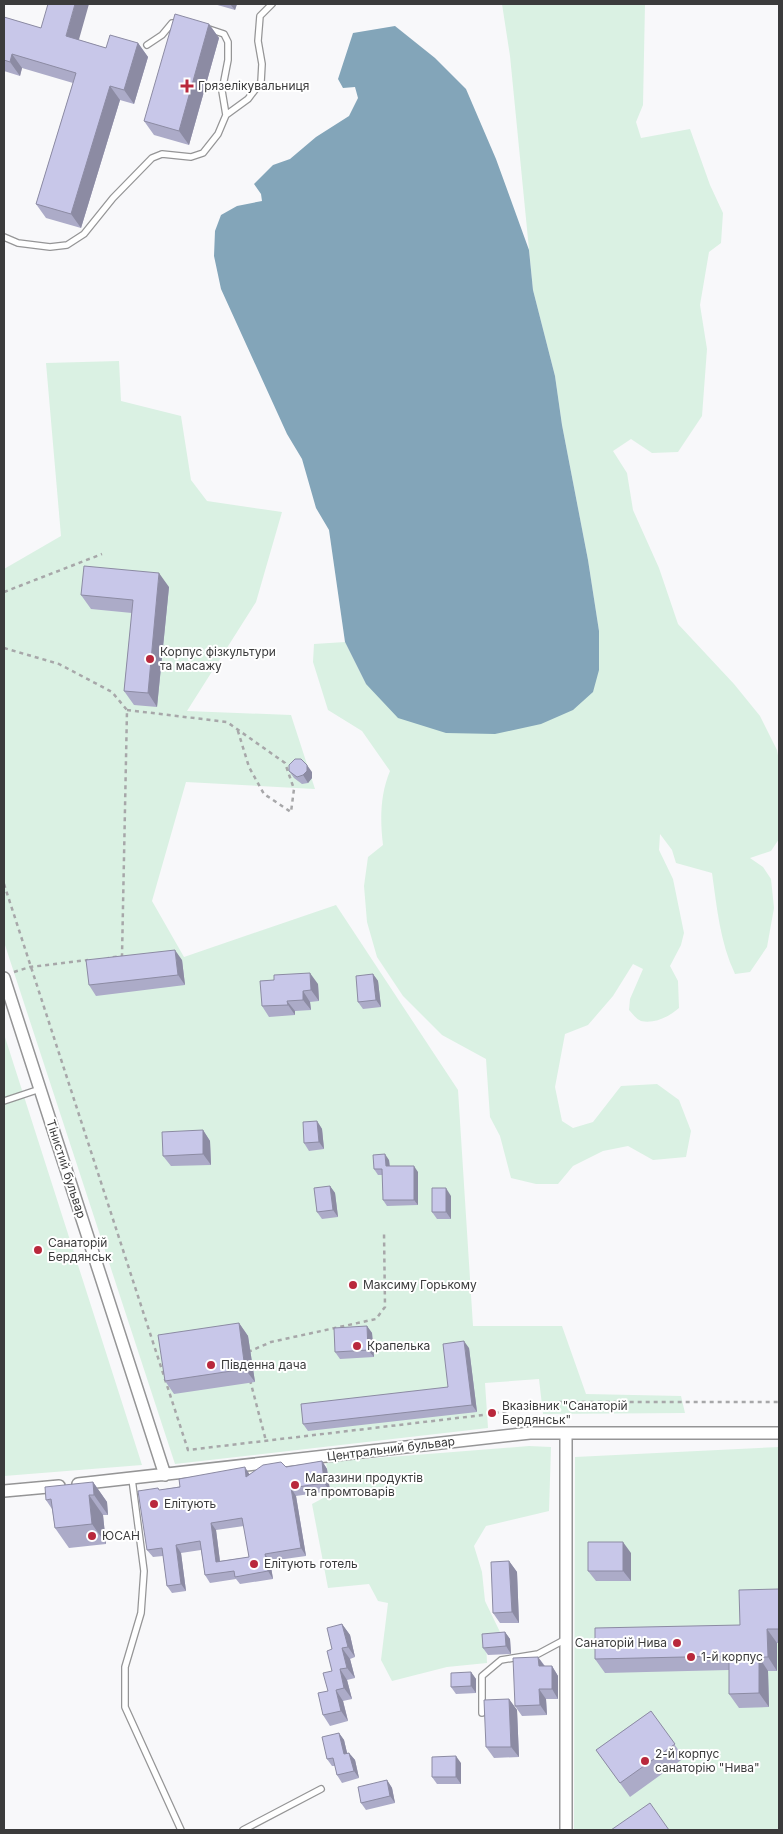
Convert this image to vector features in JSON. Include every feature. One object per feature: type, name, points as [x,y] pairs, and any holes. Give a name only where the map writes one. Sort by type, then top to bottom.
[{"type":"street","name":"Тінистий бульвар","points":[[8,975],[40,1089],[165,1475]]},
{"type":"street","name":"Центральний бульвар","points":[[4,1491],[132,1479],[530,1433],[779,1434]]},
{"type":"street","points":[[566,1433],[566,1830]]},
{"type":"lane","points":[[4,237],[18,243],[50,247],[67,245],[84,234],[113,198],[152,158],[162,154],[191,157],[203,153],[218,134],[226,115],[248,99],[261,82],[262,64],[258,41],[260,16],[272,4]]},
{"type":"lane","points":[[147,45],[162,35],[172,23],[187,22]]},
{"type":"lane","points":[[206,28],[224,34],[228,42],[228,60],[222,91],[226,115]]},
{"type":"lane","points":[[4,1101],[40,1089]]},
{"type":"lane","points":[[132,1479],[144,1571],[141,1614],[125,1667],[125,1707],[181,1830]]},
{"type":"lane","points":[[482,1713],[482,1676],[501,1660],[538,1654],[566,1638]]},
{"type":"lane","points":[[243,1830],[321,1790]]},
{"type":"path","points":[[4,592],[102,554]]},
{"type":"path","points":[[4,648],[59,664],[112,692],[127,710],[122,956],[104,958]]},
{"type":"path","points":[[127,710],[227,722],[237,728],[285,764],[294,789],[291,812],[264,794],[249,767],[237,728]]},
{"type":"path","points":[[4,884],[188,1450],[483,1415],[560,1402],[779,1402]]},
{"type":"path","points":[[8,975],[30,967],[94,959]]},
{"type":"path","points":[[248,1360],[248,1352],[271,1342],[376,1318],[384,1307],[384,1232]]},
{"type":"path","points":[[249,1375],[266,1441]]},
{"type":"green space","points":[[502,4],[645,4],[643,105],[636,122],[641,138],[690,129],[710,185],[723,213],[721,243],[709,252],[700,305],[707,349],[702,416],[678,452],[652,453],[631,439],[613,451],[627,473],[633,510],[659,568],[678,624],[734,684],[760,716],[777,750],[779,761],[779,839],[771,851],[750,858],[763,867],[771,879],[774,908],[767,947],[750,972],[735,974],[730,962],[720,925],[712,873],[676,863],[672,850],[660,834],[659,850],[673,879],[684,933],[681,945],[670,966],[678,981],[679,1008],[656,1021],[641,1021],[636,1017],[629,1010],[630,999],[643,969],[633,964],[613,996],[588,1025],[565,1034],[555,1087],[562,1121],[573,1128],[593,1122],[621,1086],[657,1084],[679,1100],[691,1131],[686,1157],[653,1160],[628,1146],[603,1151],[573,1166],[558,1184],[536,1184],[511,1178],[500,1136],[490,1117],[486,1059],[442,1035],[403,996],[377,957],[367,922],[364,886],[368,857],[383,845],[382,808],[384,789],[390,771],[362,731],[328,710],[313,662],[314,644],[345,642],[366,684],[599,670],[599,631],[588,560],[562,425],[555,376],[533,290],[510,56]]},
{"type":"green space","points":[[119,361],[121,401],[181,416],[191,480],[207,501],[282,512],[256,602],[187,711],[291,715],[315,789],[186,782],[152,901],[184,957],[336,905],[458,1090],[473,1326],[562,1326],[586,1394],[681,1396],[685,1413],[543,1414],[539,1379],[485,1383],[488,1428],[175,1464],[4,942],[4,569],[61,536],[46,363]]},
{"type":"green space","name":"Санаторій Бердянськ","points":[[4,1034],[142,1465],[4,1476]]},
{"type":"green space","points":[[529,1446],[551,1447],[549,1511],[486,1526],[474,1546],[482,1572],[485,1601],[500,1632],[486,1640],[487,1663],[447,1667],[392,1681],[381,1660],[388,1603],[378,1601],[369,1584],[328,1588],[312,1504],[331,1494],[326,1462]]},
{"type":"green space","name":"Санаторій Нива","points":[[779,1447],[779,1830],[574,1830],[575,1457]]},
{"type":"water","points":[[395,26],[435,58],[466,89],[496,159],[529,250],[533,290],[555,376],[599,631],[599,670],[593,692],[573,710],[541,724],[495,734],[446,733],[398,718],[366,684],[345,642],[329,530],[316,508],[302,459],[287,434],[221,289],[214,256],[215,231],[221,215],[237,206],[262,201],[261,194],[254,184],[273,165],[290,159],[316,137],[349,116],[358,98],[355,87],[343,88],[338,79],[353,33]]},
{"type":"building","points":[[48,4],[75,4],[66,36],[106,48],[110,35],[138,43],[124,90],[110,86],[71,214],[36,204],[76,73],[12,54],[10,62],[4,60],[4,17],[41,28]]},
{"type":"building","points":[[175,14],[209,24],[179,131],[144,121]]},
{"type":"building","points":[[84,566],[159,573],[148,693],[124,691],[133,600],[81,595]]},
{"type":"building","points":[[295,759],[301,759],[307,765],[307,771],[297,777],[289,771],[289,765]]},
{"type":"building","points":[[175,950],[178,975],[89,985],[86,960]]},
{"type":"building","points":[[310,973],[311,990],[303,991],[303,1000],[287,1001],[288,1005],[262,1006],[260,981],[274,980],[274,975]]},
{"type":"building","points":[[373,974],[376,1000],[358,1002],[356,976]]},
{"type":"building","points":[[317,1121],[319,1142],[304,1143],[303,1122]]},
{"type":"building","points":[[203,1130],[203,1154],[163,1156],[162,1132]]},
{"type":"building","points":[[385,1154],[386,1166],[414,1166],[414,1200],[383,1200],[382,1169],[374,1169],[373,1155]]},
{"type":"building","points":[[330,1186],[333,1210],[317,1212],[314,1188]]},
{"type":"building","points":[[432,1188],[446,1188],[446,1212],[432,1212]]},
{"type":"building","name":"Південна дача","points":[[239,1323],[245,1369],[165,1381],[158,1335]]},
{"type":"building","points":[[367,1326],[368,1350],[335,1352],[334,1328]]},
{"type":"building","points":[[464,1341],[472,1405],[303,1424],[301,1404],[448,1387],[443,1344]]},
{"type":"building","points":[[322,1461],[324,1483],[291,1488],[301,1548],[265,1554],[268,1571],[235,1577],[234,1571],[205,1575],[200,1541],[176,1545],[181,1584],[167,1586],[162,1548],[147,1550],[138,1491],[180,1487],[179,1479],[245,1467],[246,1477],[263,1465],[281,1462],[286,1467]],"holes":[[[242,1518],[249,1557],[216,1562],[211,1523]]]},
{"type":"building","points":[[93,1482],[94,1495],[89,1495],[92,1524],[55,1528],[51,1499],[46,1500],[45,1487]]},
{"type":"building","points":[[588,1542],[623,1542],[623,1571],[588,1571]]},
{"type":"building","points":[[509,1561],[512,1612],[493,1613],[491,1562]]},
{"type":"building","points":[[779,1589],[779,1629],[767,1629],[768,1657],[759,1657],[759,1693],[729,1694],[729,1656],[595,1659],[595,1628],[740,1625],[739,1590]]},
{"type":"building","points":[[342,1624],[348,1647],[342,1648],[347,1668],[340,1669],[344,1688],[336,1690],[341,1711],[323,1715],[318,1693],[328,1691],[323,1673],[332,1671],[327,1651],[332,1649],[327,1628]]},
{"type":"building","points":[[505,1632],[506,1646],[483,1648],[482,1634]]},
{"type":"building","points":[[538,1657],[539,1666],[552,1666],[552,1689],[539,1689],[540,1705],[515,1706],[513,1658]]},
{"type":"building","points":[[471,1672],[471,1686],[451,1687],[451,1673]]},
{"type":"building","points":[[509,1699],[511,1747],[486,1747],[484,1700]]},
{"type":"building","points":[[651,1711],[675,1744],[620,1783],[596,1750]]},
{"type":"building","points":[[339,1733],[344,1754],[349,1753],[354,1771],[337,1775],[333,1758],[327,1759],[322,1737]]},
{"type":"building","points":[[456,1756],[456,1777],[432,1777],[432,1757]]},
{"type":"building","points":[[387,1780],[390,1796],[361,1803],[358,1787]]},
{"type":"building","points":[[650,1803],[669,1830],[611,1830]]},
{"type":"place","name":"Грязелікувальниця","points":[[187,86]]},
{"type":"place","name":"Корпус фізкультури та масажу","points":[[150,659]]},
{"type":"place","name":"Санаторій Бердянськ","points":[[38,1250]]},
{"type":"place","name":"Максиму Горькому","points":[[353,1285]]},
{"type":"place","name":"Крапелька","points":[[357,1346]]},
{"type":"place","name":"Південна дача","points":[[211,1365]]},
{"type":"place","name":"Вказівник \"Санаторій Бердянськ\"","points":[[492,1413]]},
{"type":"place","name":"Магазини продуктів та промтоварів","points":[[295,1485]]},
{"type":"place","name":"Елітують","points":[[154,1504]]},
{"type":"place","name":"ЮСАН","points":[[92,1536]]},
{"type":"place","name":"Елітують готель","points":[[254,1564]]},
{"type":"place","name":"Санаторій Нива","points":[[677,1643]]},
{"type":"place","name":"1-й корпус","points":[[691,1657]]},
{"type":"place","name":"2-й корпус санаторію \"Нива\"","points":[[645,1761]]}]
